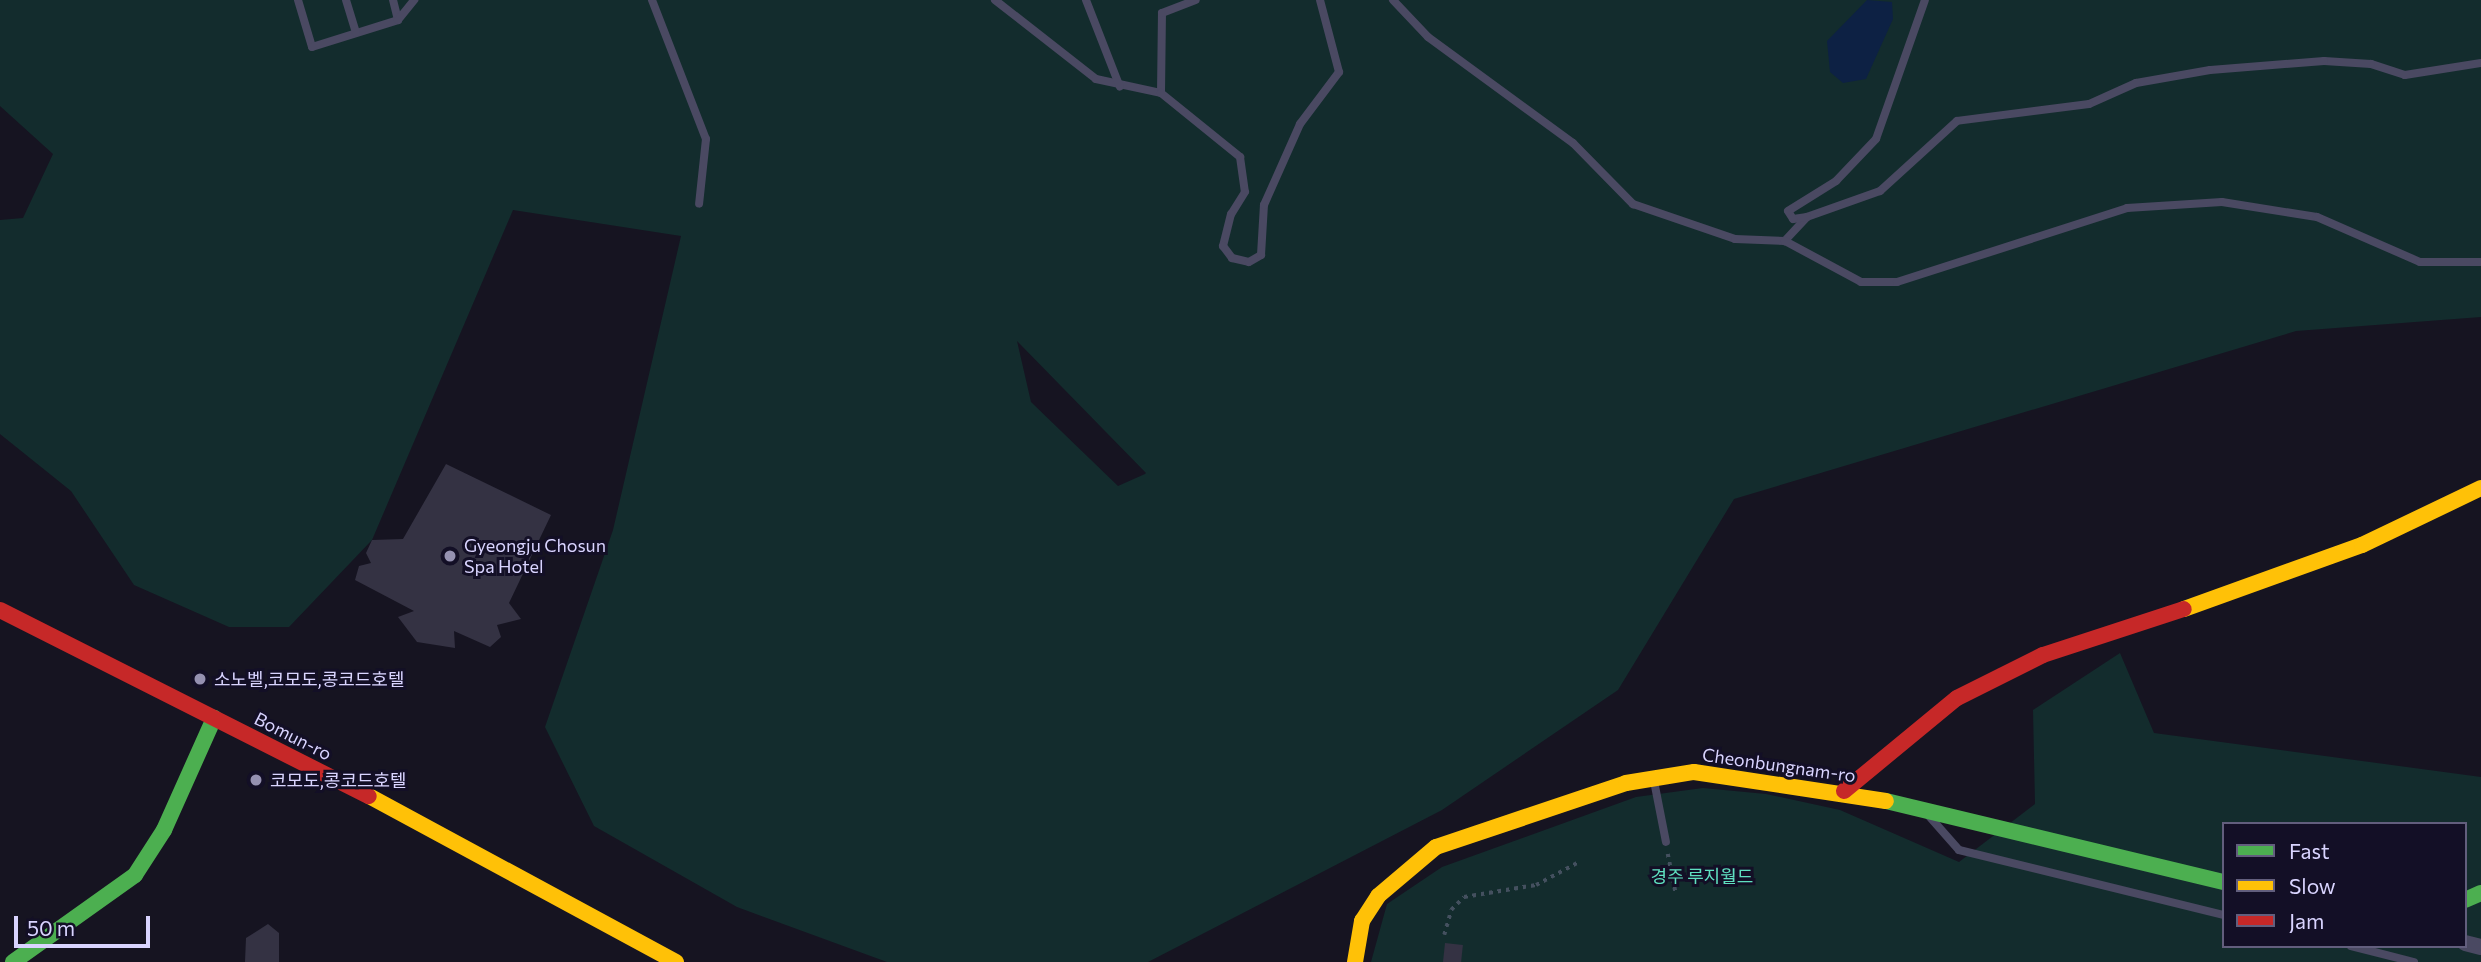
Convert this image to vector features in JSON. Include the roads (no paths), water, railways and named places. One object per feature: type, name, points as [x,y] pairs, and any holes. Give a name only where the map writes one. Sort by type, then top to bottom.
[{"type":"street","points":[[1844,792],[1957,698],[2043,655],[2260,584],[2362,545],[2481,488]]},
{"type":"street","name":"Bomun-ro","points":[[0,610],[500,862],[676,962]]},
{"type":"street","points":[[13,962],[135,875],[164,830],[214,718]]},
{"type":"street","name":"Cheonbungnam-ro","points":[[1355,962],[1363,921],[1378,896],[1436,847],[1653,779],[1694,772],[1844,792],[2222,882]]},
{"type":"lane","points":[[298,0],[312,47],[398,20],[414,0]]},
{"type":"lane","points":[[346,0],[356,33]]},
{"type":"lane","points":[[393,0],[398,20]]},
{"type":"lane","points":[[652,0],[706,139],[699,204]]},
{"type":"lane","points":[[995,0],[1096,79],[1120,87],[1161,93],[1240,157],[1245,192],[1231,214],[1223,246],[1232,258],[1249,262],[1261,255],[1264,205],[1300,124],[1339,72],[1320,0]]},
{"type":"lane","points":[[1086,0],[1120,87]]},
{"type":"lane","points":[[1161,93],[1162,13],[1196,0]]},
{"type":"lane","points":[[1393,0],[1428,37],[1573,143],[1633,204],[1735,239],[1785,241],[1861,282],[1897,282],[2127,208],[2222,202],[2317,217],[2420,262],[2481,262]]},
{"type":"lane","points":[[1925,0],[1876,139],[1836,181],[1788,211],[1793,219],[1807,217],[1880,191],[1957,121],[2089,104],[2136,83],[2210,70],[2324,61],[2371,64],[2405,75],[2481,63]]},
{"type":"lane","points":[[1785,241],[1807,217]]},
{"type":"lane","points":[[1653,779],[1666,842]]},
{"type":"lane","points":[[1922,809],[1959,850],[2222,915]]},
{"type":"lane","points":[[2359,948],[2414,962]]},
{"type":"water","points":[[1867,0],[1892,2],[1893,19],[1866,79],[1843,83],[1830,72],[1827,41]]},
{"type":"place","name":"Gyeongju Chosun Spa Hotel","points":[[450,556]]},
{"type":"place","name":"소노벨,코모도,콩코드호텔","points":[[200,679]]},
{"type":"place","name":"코모도,콩코드호텔","points":[[256,780]]},
{"type":"park label","name":"경주 루지월드","points":[[1702,876]]}]
